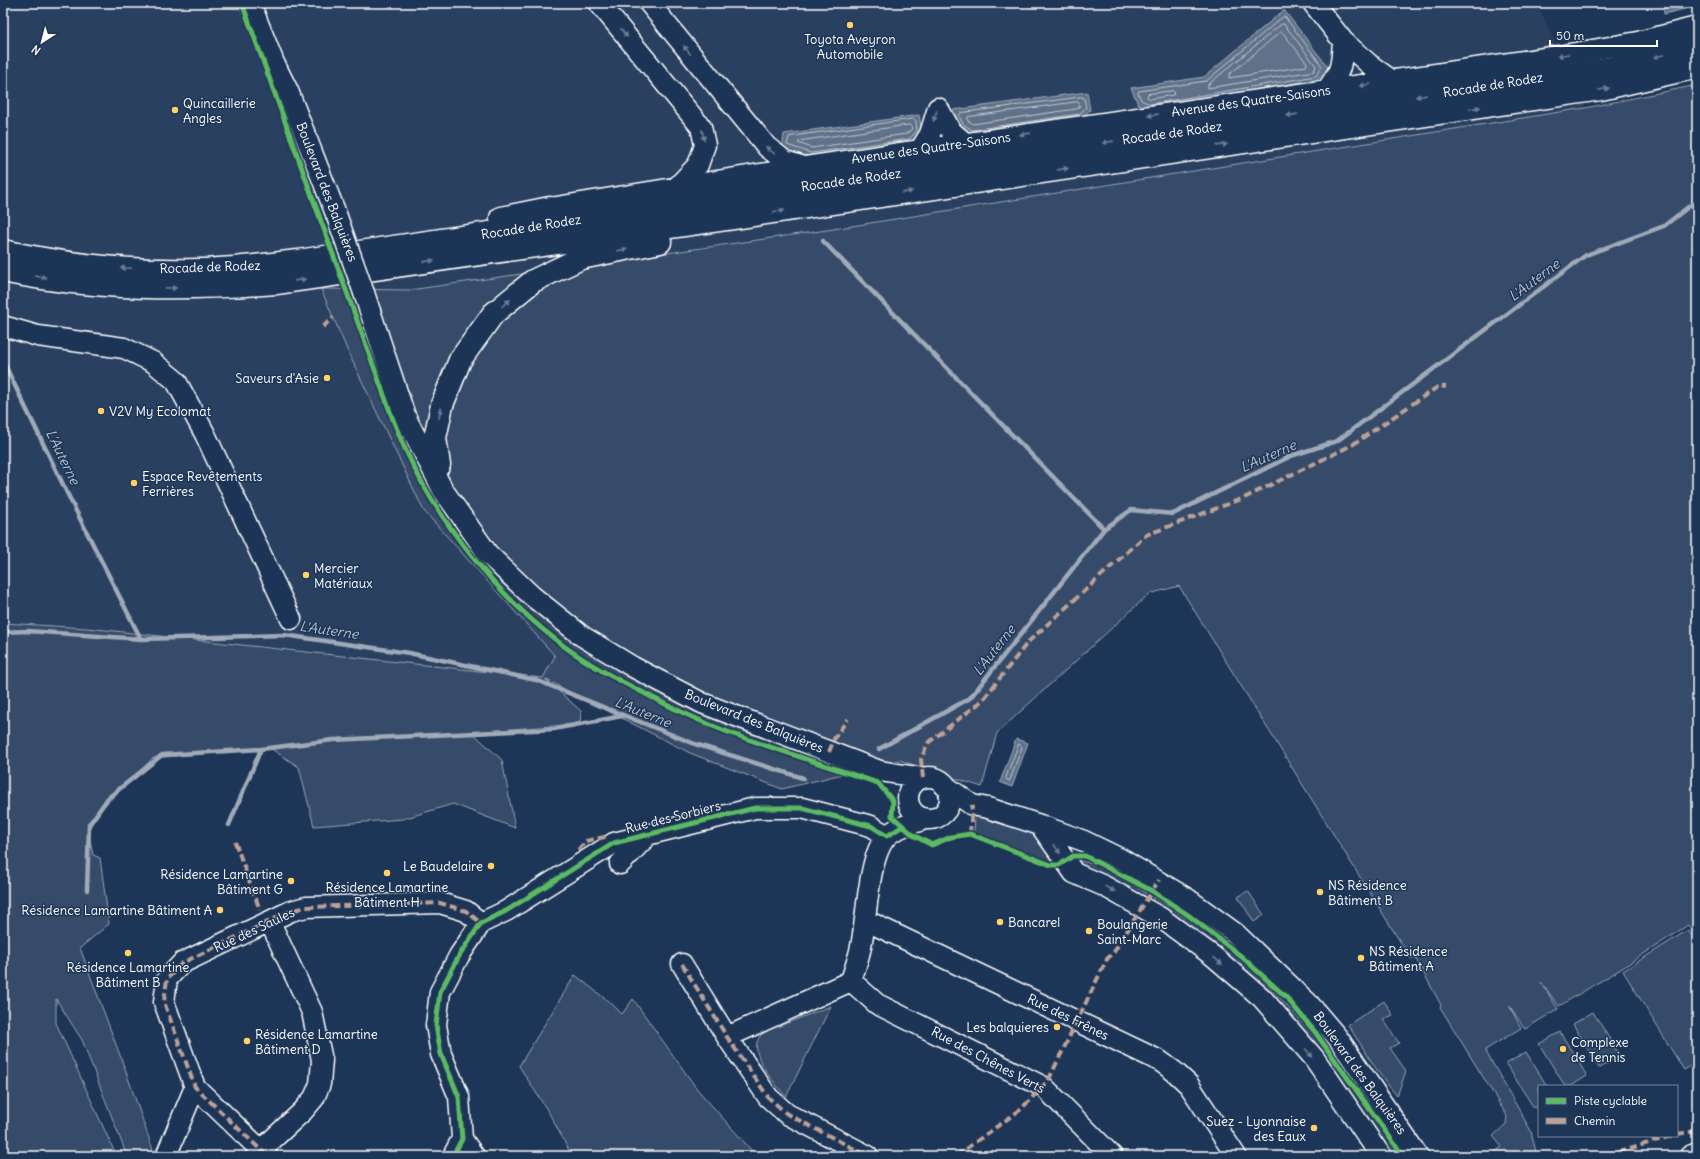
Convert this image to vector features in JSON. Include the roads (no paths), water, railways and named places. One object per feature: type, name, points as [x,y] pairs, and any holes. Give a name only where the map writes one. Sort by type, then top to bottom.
[{"type":"highway","name":"Rocade de Rodez","points":[[3,251],[103,267],[197,270],[244,267],[360,253],[1595,70],[1697,47]]},
{"type":"highway","name":"Rocade de Rodez","points":[[3,271],[56,280],[112,286],[170,288],[222,287],[276,283],[740,217],[1601,90],[1697,67]]},
{"type":"highway","points":[[360,253],[468,225],[550,208]]},
{"type":"highway","points":[[438,465],[435,438],[442,405],[460,360],[493,314],[533,281],[581,258],[711,232],[740,217]]},
{"type":"street","name":"Boulevard des Balquières","points":[[250,3],[274,63],[288,91],[336,214],[405,416],[443,490],[488,554],[532,596],[582,636],[634,667],[702,703],[880,772],[923,778]]},
{"type":"street","name":"Boulevard des Balquières","points":[[260,3],[281,61],[288,91]]},
{"type":"street","points":[[599,3],[701,127],[705,145],[698,165],[677,187]]},
{"type":"street","name":"Avenue des Quatre-Saisons","points":[[649,3],[767,147],[784,162],[804,167]]},
{"type":"street","points":[[1313,3],[1343,41],[1369,64],[1394,82]]},
{"type":"street","name":"Avenue des Quatre-Saisons","points":[[550,208],[804,167],[1394,82],[1638,42],[1697,27]]},
{"type":"street","points":[[1326,91],[1342,67],[1343,41]]},
{"type":"street","points":[[920,150],[930,134],[938,108],[951,131],[965,143]]},
{"type":"street","name":"Boulevard des Balquières","points":[[364,293],[411,412],[438,465],[488,539],[532,596]]},
{"type":"street","points":[[3,326],[38,336],[124,348],[152,362],[176,381],[205,434],[291,619]]},
{"type":"street","name":"Boulevard des Balquières","points":[[880,772],[908,802]]},
{"type":"street","points":[[727,1038],[851,981],[861,946],[876,856],[886,836],[903,826],[925,819],[935,818],[944,812],[949,801],[947,790],[944,785],[934,779],[923,778],[912,786],[903,826]]},
{"type":"street","name":"Boulevard des Balquières","points":[[944,785],[972,805]]},
{"type":"street","points":[[908,802],[915,814],[925,819]]},
{"type":"street","name":"Boulevard des Balquières","points":[[944,812],[972,805],[988,808],[1084,841],[1128,862],[1188,899],[1235,933],[1309,1004],[1338,1038],[1418,1156]]},
{"type":"street","name":"Rue des Sorbiers","points":[[482,924],[506,911],[614,843],[755,808],[802,808],[871,826],[886,836]]},
{"type":"street","points":[[1040,825],[1074,873],[1104,886],[1161,918],[1213,956],[1262,998],[1314,1058],[1381,1156]]},
{"type":"street","points":[[620,864],[648,835]]},
{"type":"street","name":"Rue des Saules","points":[[264,1153],[195,1087],[164,1002],[167,979],[182,963],[291,911],[306,907],[440,903],[466,911],[482,924]]},
{"type":"street","name":"Rue des Frênes","points":[[865,920],[1160,1061],[1189,1085],[1236,1156]]},
{"type":"street","points":[[264,1153],[314,1098],[320,1084],[322,1060],[312,1012],[270,922]]},
{"type":"street","points":[[474,1156],[458,1148],[459,1097],[441,1054],[436,1025],[440,992],[459,956],[482,924]]},
{"type":"street","points":[[682,964],[727,1038],[768,1097],[787,1114],[868,1156]]},
{"type":"street","name":"Rue des Chênes Verts","points":[[851,981],[877,1004],[1044,1087],[1112,1156]]},
{"type":"street","points":[[166,1156],[195,1087]]},
{"type":"street","points":[[1690,1156],[1697,1153]]},
{"type":"water","points":[[1663,3],[1697,3],[1697,6],[1664,14]]},
{"type":"water","points":[[1284,10],[1328,67],[1319,79],[1149,108],[1138,104],[1131,88],[1204,77]]},
{"type":"water","points":[[1087,92],[1090,110],[1081,118],[970,134],[960,127],[953,110]]},
{"type":"water","points":[[919,115],[922,132],[911,143],[811,158],[782,149],[784,134]]},
{"type":"water","points":[[1016,739],[1028,743],[1012,787],[1000,782]]},
{"type":"waterway","name":"L'Auterne","points":[[879,749],[970,698],[1104,529],[1131,510],[1173,514],[1291,456],[1337,441],[1586,255],[1664,226],[1697,200]]},
{"type":"waterway","points":[[823,241],[1104,529]]},
{"type":"waterway","name":"L'Auterne","points":[[3,361],[71,501],[141,639],[284,635],[409,653],[536,680],[695,744],[803,778]]},
{"type":"waterway","points":[[3,632],[28,631],[141,639]]},
{"type":"waterway","points":[[229,825],[261,749],[333,740],[554,729],[622,716]]},
{"type":"waterway","points":[[87,890],[89,825],[108,798],[162,755],[261,749]]},
{"type":"place","name":"Toyota Aveyron Automobile","points":[[850,25]]},
{"type":"place","name":"Quincaillerie Angles","points":[[175,110]]},
{"type":"place","name":"Saveurs d'Asie","points":[[327,378]]},
{"type":"place","name":"V2V My Ecolomat","points":[[101,411]]},
{"type":"place","name":"Espace Revêtements Ferrières","points":[[134,483]]},
{"type":"place","name":"Mercier Matériaux","points":[[306,575]]},
{"type":"place","name":"Le Baudelaire","points":[[491,866]]},
{"type":"place","name":"Résidence Lamartine Bâtiment H","points":[[387,873]]},
{"type":"place","name":"Résidence Lamartine Bâtiment G","points":[[291,881]]},
{"type":"place","name":"NS Résidence Bâtiment B","points":[[1320,892]]},
{"type":"place","name":"Résidence Lamartine Bâtiment A","points":[[220,910]]},
{"type":"place","name":"Bancarel","points":[[1000,922]]},
{"type":"place","name":"Boulangerie Saint-Marc","points":[[1089,931]]},
{"type":"place","name":"Résidence Lamartine Bâtiment B","points":[[128,953]]},
{"type":"place","name":"NS Résidence Bâtiment A","points":[[1361,958]]},
{"type":"place","name":"Les balquieres","points":[[1057,1027]]},
{"type":"place","name":"Résidence Lamartine Bâtiment D","points":[[247,1041]]},
{"type":"place","name":"Complexe de Tennis","points":[[1563,1049]]},
{"type":"place","name":"Suez - Lyonnaise des Eaux","points":[[1314,1128]]}]
